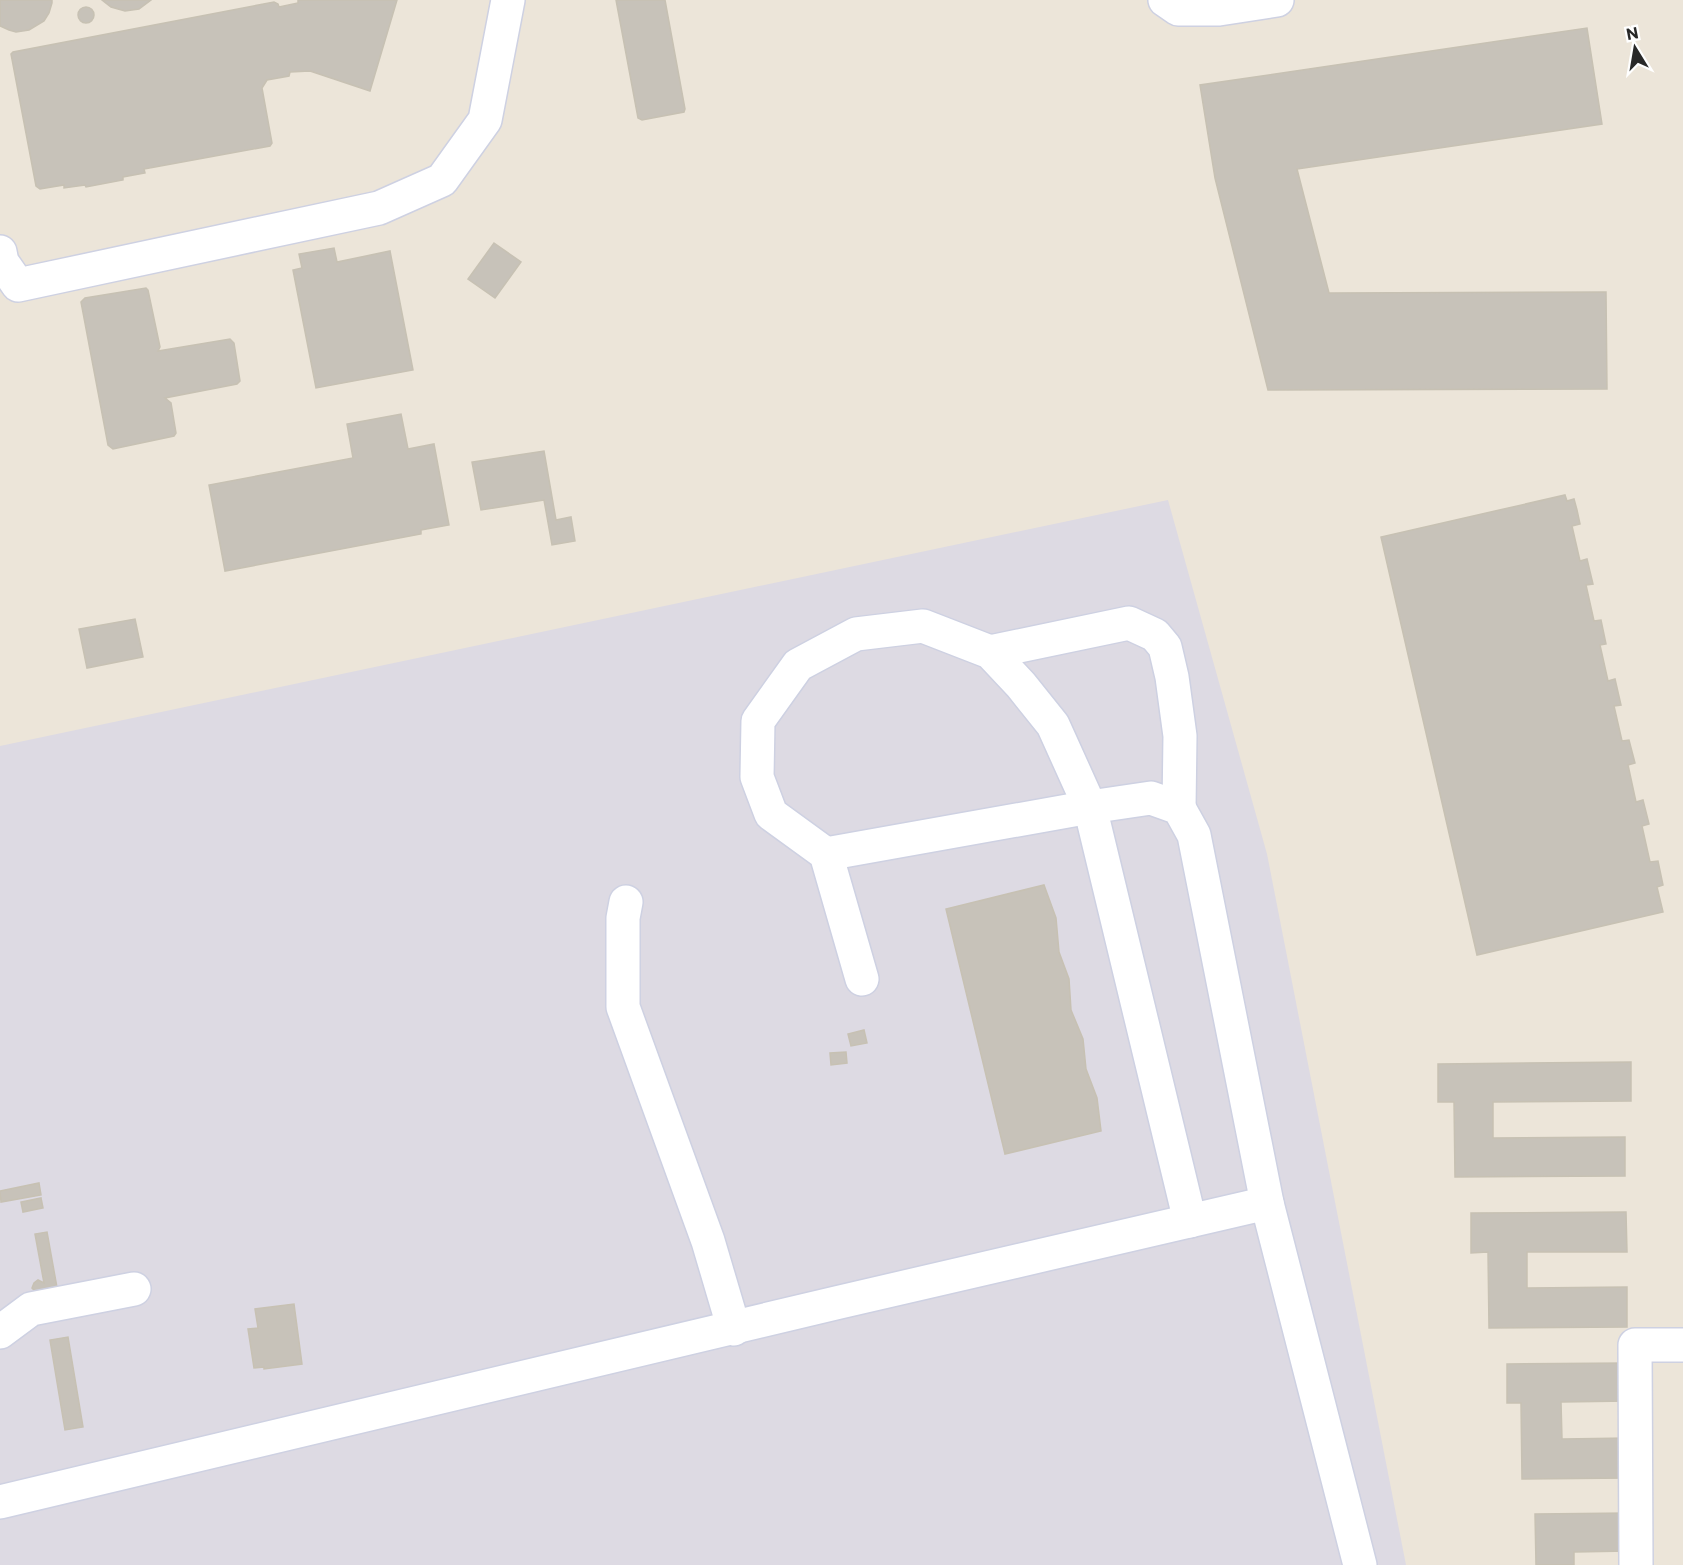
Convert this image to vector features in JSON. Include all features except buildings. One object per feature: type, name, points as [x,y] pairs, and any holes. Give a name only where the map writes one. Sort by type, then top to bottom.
[{"type":"lane","points":[[0,252],[2,262],[18,285],[379,208],[442,180],[485,120],[507,0]]},
{"type":"lane","points":[[1165,0],[1178,9],[1219,9],[1277,0]]},
{"type":"lane","points":[[990,652],[1129,623],[1155,635],[1165,647],[1172,677],[1180,736],[1179,808],[1194,835],[1267,1203],[1360,1565]]},
{"type":"lane","points":[[862,979],[826,854],[771,814],[757,777],[758,721],[798,665],[856,634],[923,626],[990,652],[1021,685],[1053,725],[1090,807],[1190,1221]]},
{"type":"lane","points":[[826,854],[1151,798],[1179,808]]},
{"type":"lane","points":[[626,902],[623,918],[623,1007],[708,1241],[734,1329]]},
{"type":"lane","points":[[0,1502],[1267,1203]]},
{"type":"lane","points":[[0,1332],[31,1309],[134,1289]]},
{"type":"lane","points":[[1636,1565],[1635,1344],[1683,1345]]},
{"type":"shaded area","points":[[1168,500],[1267,854],[1406,1565],[0,1565],[0,746]]}]
